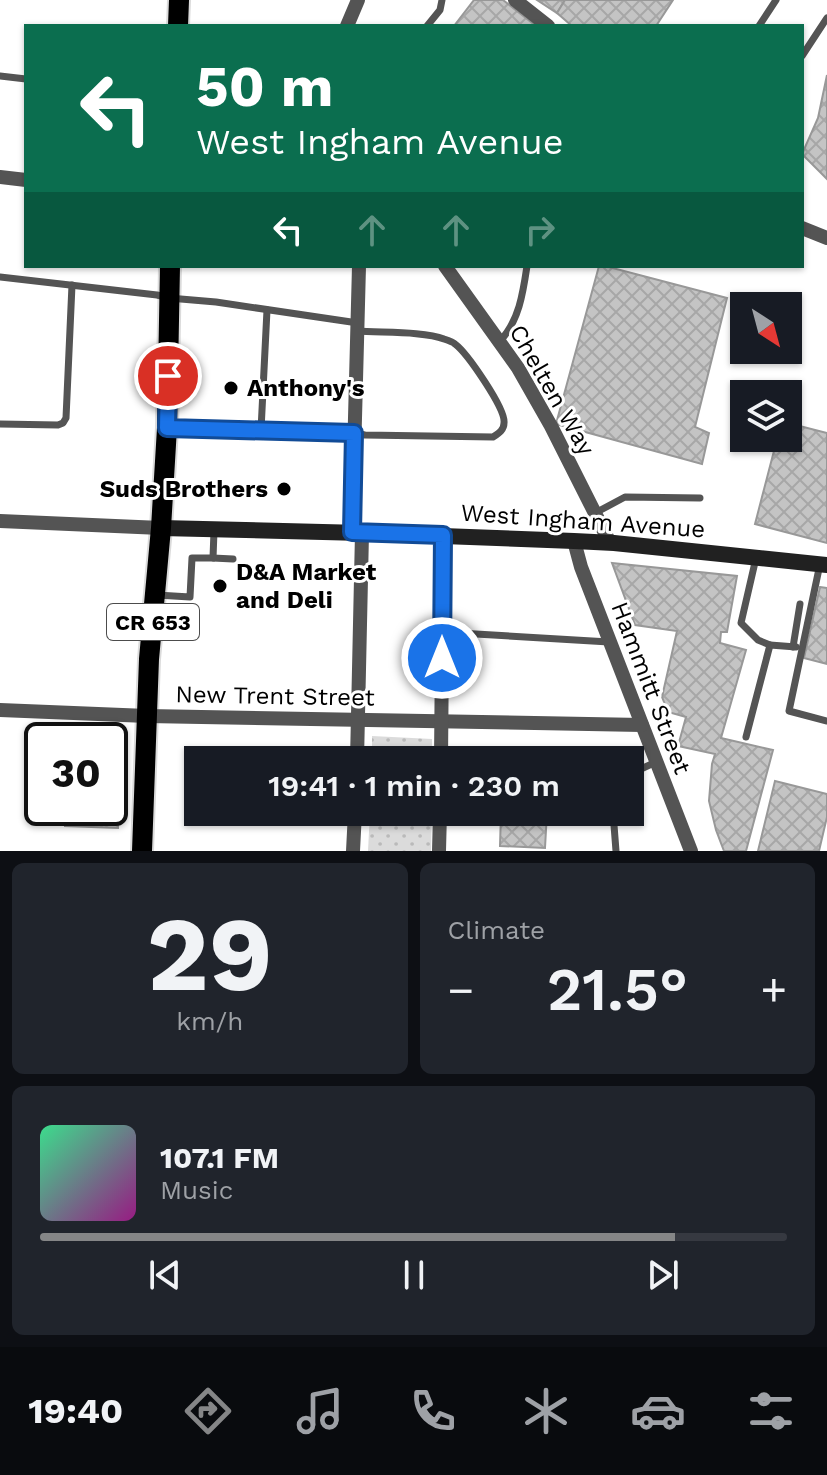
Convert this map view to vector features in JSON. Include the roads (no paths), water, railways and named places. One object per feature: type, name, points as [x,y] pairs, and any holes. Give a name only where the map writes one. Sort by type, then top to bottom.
[{"type":"main road","points":[[178,24],[179,0]]},
{"type":"main road","name":"CR 653","points":[[142,851],[149,659],[167,428],[170,268]]},
{"type":"street","points":[[348,24],[358,0]]},
{"type":"street","points":[[515,0],[545,24]]},
{"type":"street","points":[[0,177],[24,180]]},
{"type":"street","points":[[804,229],[827,238]]},
{"type":"street","points":[[357,746],[354,433],[359,268]]},
{"type":"street","name":"Chelten Way","points":[[446,268],[518,368],[610,543]]},
{"type":"street","name":"West Ingham Avenue","points":[[0,521],[574,541],[824,565]]},
{"type":"street","points":[[441,746],[443,535]]},
{"type":"street","name":"Hammitt Street","points":[[574,541],[609,642],[690,851]]},
{"type":"street","name":"New Trent Street","points":[[0,710],[147,716],[642,725]]},
{"type":"street","points":[[353,851],[354,826]]},
{"type":"street","points":[[439,851],[440,826]]},
{"type":"lane","points":[[429,24],[440,10],[442,0]]},
{"type":"lane","points":[[760,24],[776,0]]},
{"type":"lane","points":[[804,53],[827,18]]},
{"type":"lane","points":[[0,76],[24,79]]},
{"type":"lane","points":[[500,341],[509,331],[521,301],[527,268]]},
{"type":"lane","points":[[0,277],[216,302],[447,339],[457,346],[495,398],[504,416],[501,432],[493,437],[167,428]]},
{"type":"lane","points":[[0,424],[58,425],[66,418],[72,285]]},
{"type":"lane","points":[[261,430],[267,310]]},
{"type":"lane","points":[[595,513],[625,497],[700,498]]},
{"type":"lane","points":[[213,558],[214,530]]},
{"type":"lane","points":[[155,595],[190,597],[192,558],[233,559]]},
{"type":"lane","points":[[756,558],[741,623],[758,640],[770,645],[802,648]]},
{"type":"lane","points":[[824,565],[789,711],[827,721]]},
{"type":"lane","points":[[793,647],[800,604]]},
{"type":"lane","points":[[442,632],[609,642]]},
{"type":"lane","points":[[746,737],[770,645]]},
{"type":"lane","points":[[644,768],[656,762]]},
{"type":"lane","points":[[614,826],[616,851]]},
{"type":"place","name":"Anthony's","points":[[231,388]]},
{"type":"place","name":"Suds Brothers","points":[[284,489]]},
{"type":"place","name":"D&A Market and Deli","points":[[220,586]]}]
